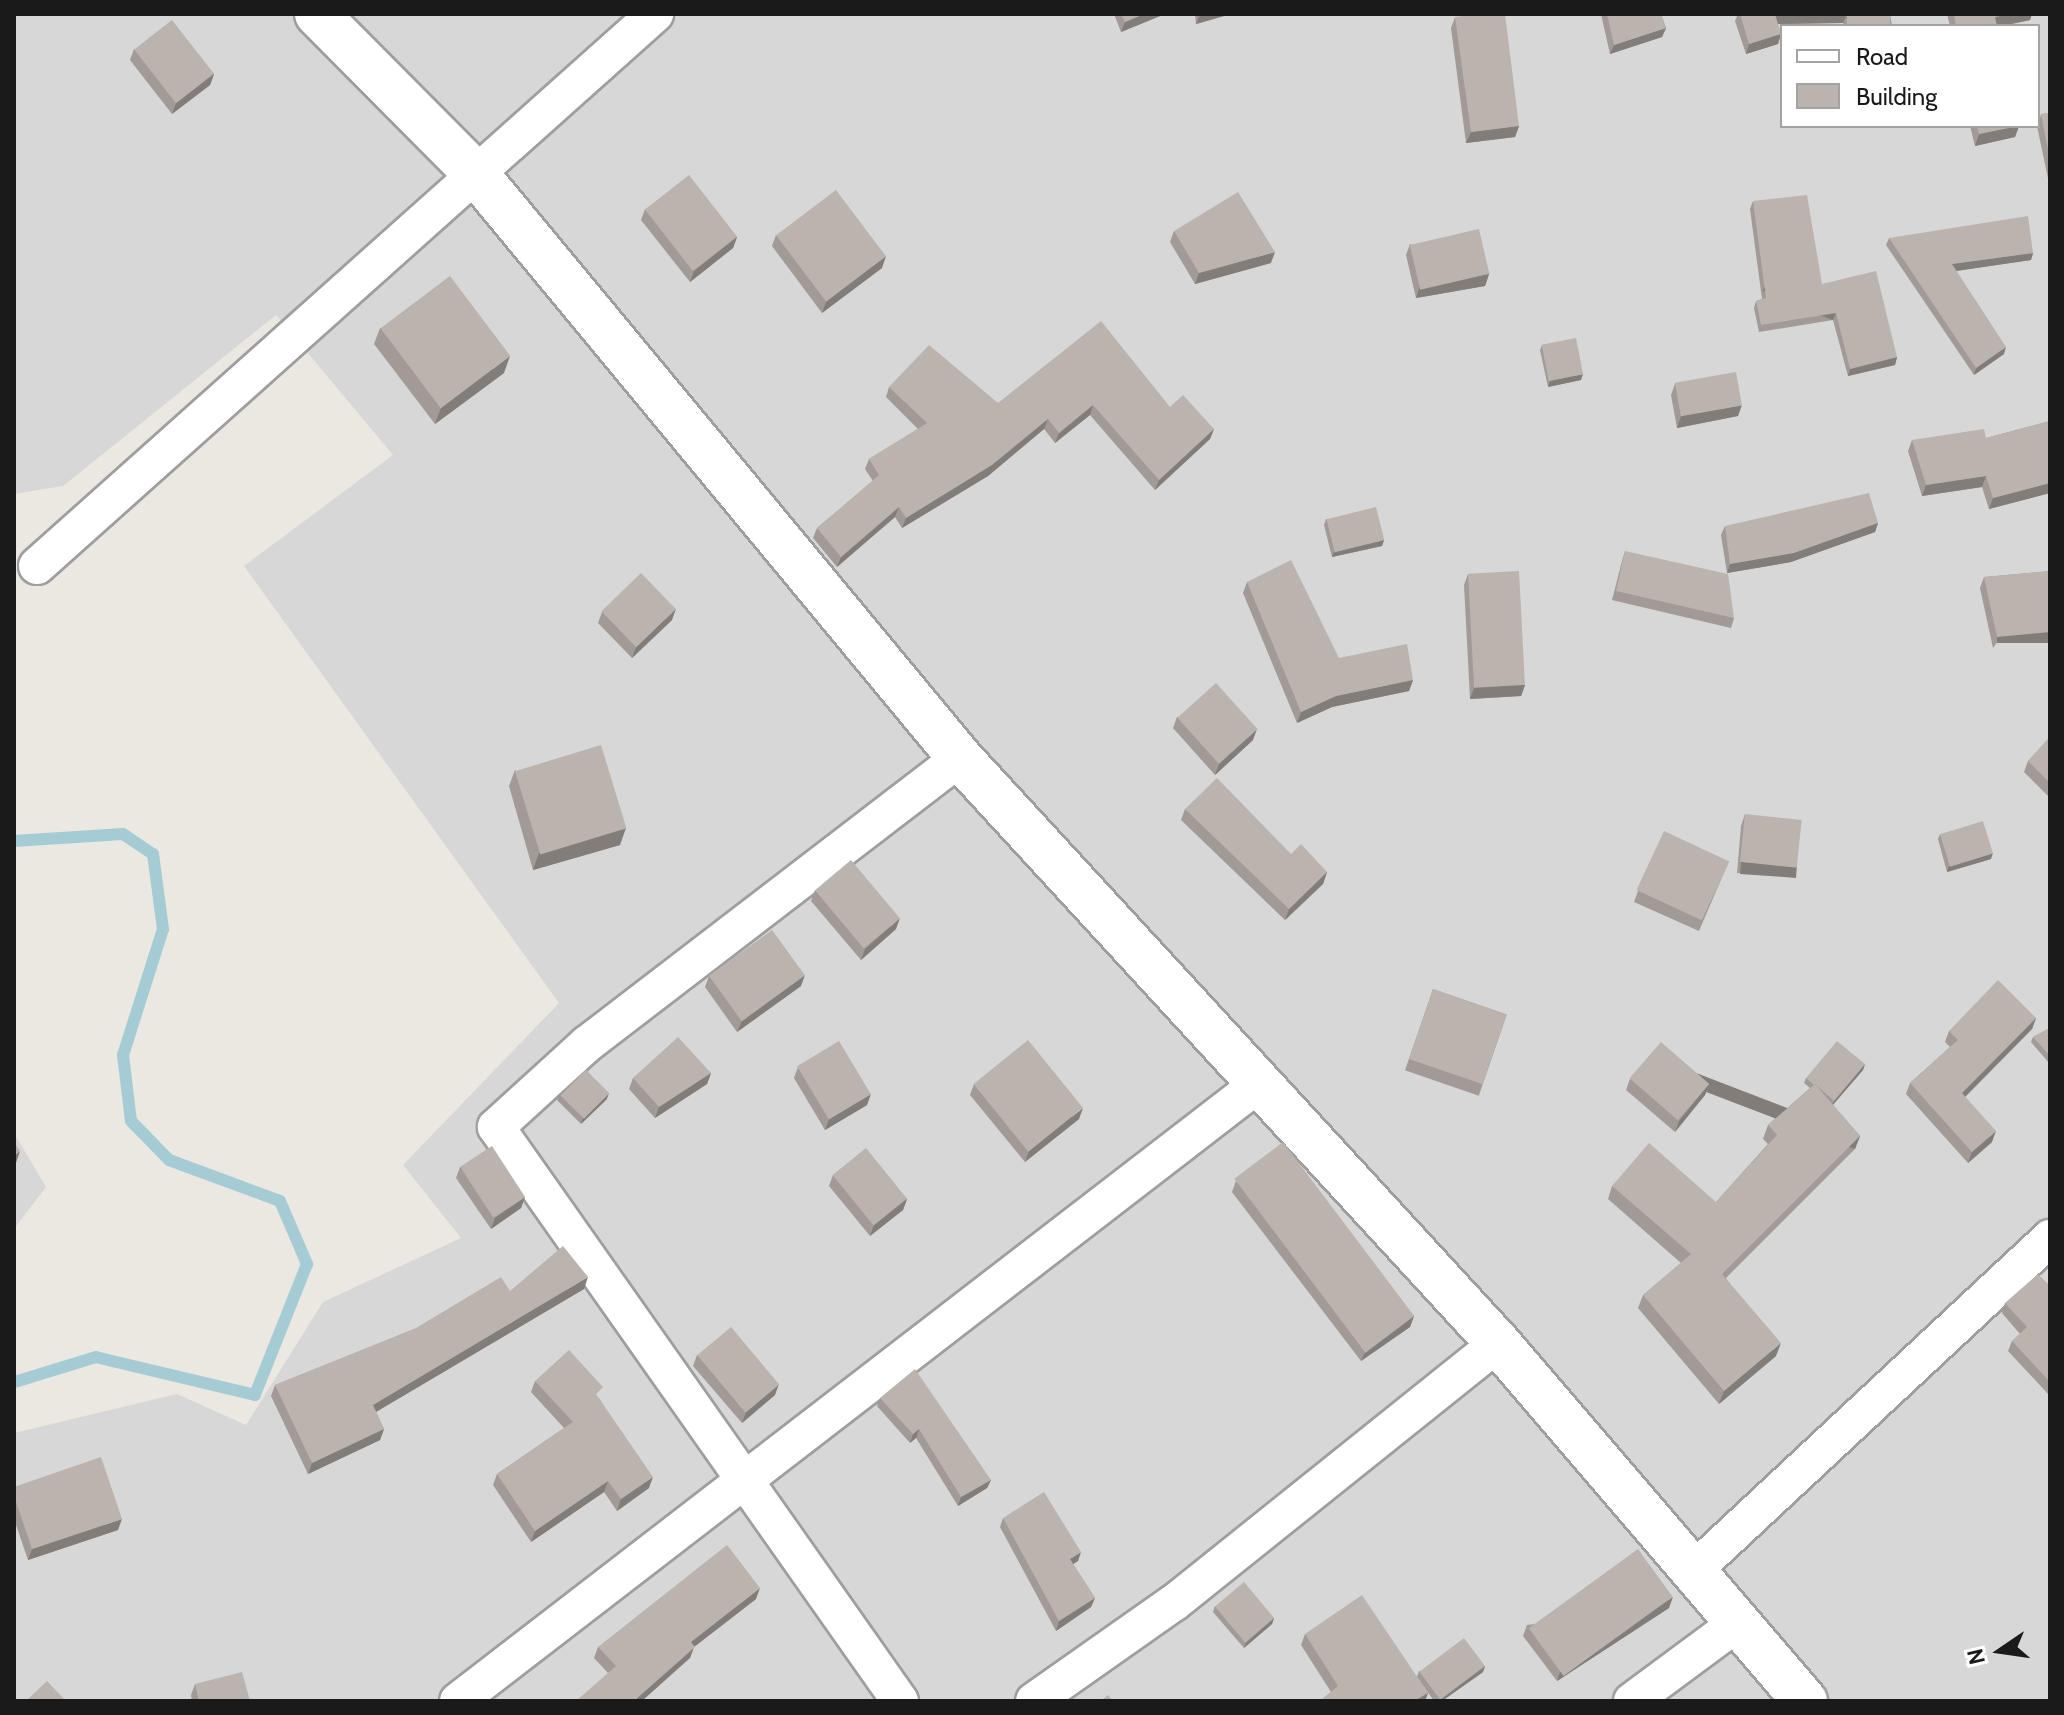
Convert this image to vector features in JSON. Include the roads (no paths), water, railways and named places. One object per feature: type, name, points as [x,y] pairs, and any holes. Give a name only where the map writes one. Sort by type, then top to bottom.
[{"type":"street","points":[[317,14],[477,175],[960,758],[1256,1086],[1498,1343],[1805,1701]]},
{"type":"street","points":[[37,566],[655,14]]},
{"type":"street","points":[[900,1701],[496,1127],[503,1112],[587,1044],[960,758]]},
{"type":"street","points":[[458,1701],[746,1486],[1256,1086]]},
{"type":"street","points":[[1692,1572],[2050,1238]]},
{"type":"street","points":[[1034,1701],[1175,1602],[1498,1343]]},
{"type":"street","points":[[1632,1701],[1736,1624]]},
{"type":"waterway","points":[[14,841],[123,834],[153,854],[163,929],[123,1055],[131,1121],[169,1160],[280,1201],[307,1264],[255,1395],[96,1357],[14,1382]]}]
